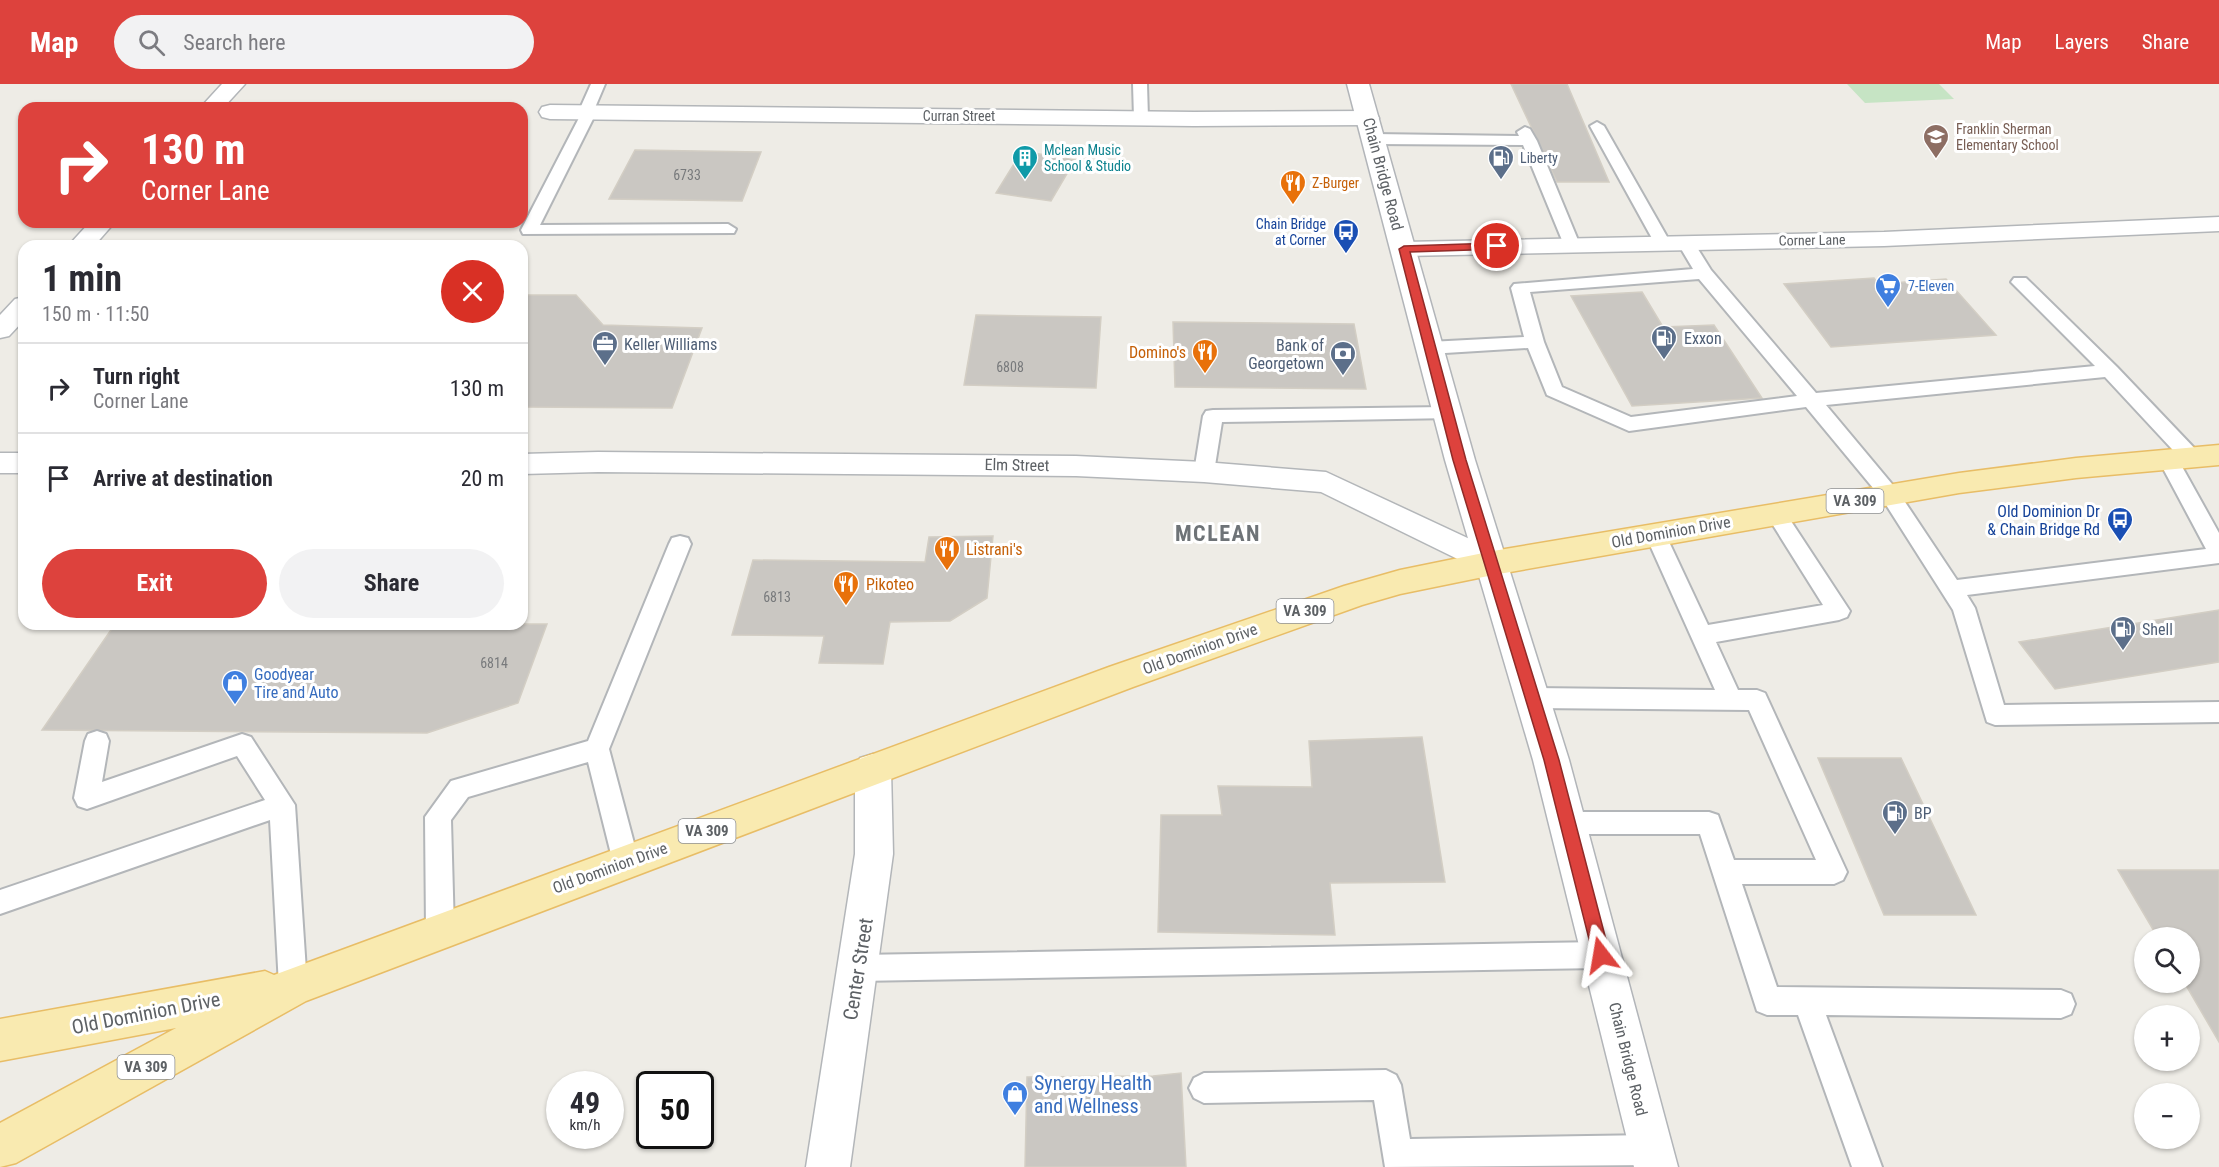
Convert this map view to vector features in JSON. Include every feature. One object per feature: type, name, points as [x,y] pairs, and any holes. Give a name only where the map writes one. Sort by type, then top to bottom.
[{"type":"main road","name":"Old Dominion Drive","points":[[0,1147],[293,986],[1300,613],[1400,582],[1656,534],[1982,480],[2192,457]]},
{"type":"main road","name":"Old Dominion Drive","points":[[0,1040],[293,986]]},
{"type":"street","points":[[217,102],[234,84]]},
{"type":"street","name":"Chain Bridge Road","points":[[1358,84],[1404,249],[1446,413],[1493,563],[1568,823],[1653,1159]]},
{"type":"street","name":"Curran Street","points":[[550,112],[1141,118],[1368,117]]},
{"type":"street","name":"Corner Lane","points":[[1404,249],[1960,236],[2215,227]]},
{"type":"street","points":[[86,240],[97,228]]},
{"type":"street","points":[[0,330],[18,311]]},
{"type":"street","name":"Elm Street","points":[[528,464],[598,462],[1011,465],[1204,472],[1326,482],[1493,563]]},
{"type":"street","points":[[0,463],[18,463]]},
{"type":"street","name":"Center Street","points":[[828,1167],[874,854],[873,770]]},
{"type":"lane","points":[[598,84],[587,113],[529,230],[728,229]]},
{"type":"lane","points":[[1140,84],[1141,118]]},
{"type":"lane","points":[[1597,126],[1673,242],[1704,273],[1890,495],[1964,608],[1995,715],[2219,712]]},
{"type":"lane","points":[[1374,140],[1527,137],[1572,245]]},
{"type":"lane","points":[[1704,273],[1520,288],[1535,342],[1554,391],[1629,424],[1811,400],[2110,371]]},
{"type":"lane","points":[[1951,589],[2219,554],[2192,457],[2110,371],[2020,282]]},
{"type":"lane","points":[[1429,348],[1535,342]]},
{"type":"lane","points":[[1204,472],[1213,416],[1446,413]]},
{"type":"lane","points":[[1703,635],[1839,611],[1776,514]]},
{"type":"lane","points":[[1656,534],[1731,699]]},
{"type":"lane","points":[[626,862],[597,749],[680,544]]},
{"type":"lane","points":[[1533,698],[1757,700],[1834,872],[1724,872]]},
{"type":"lane","points":[[97,741],[87,798],[242,744],[282,805],[293,986]]},
{"type":"lane","points":[[440,931],[438,817],[460,789],[597,749]]},
{"type":"lane","points":[[0,902],[282,805]]},
{"type":"lane","points":[[1568,823],[1709,823],[1767,1001],[2061,1004]]},
{"type":"lane","points":[[858,968],[1601,955]]},
{"type":"lane","points":[[1807,1002],[1867,1167]]},
{"type":"lane","points":[[1204,1088],[1386,1085],[1399,1160],[1653,1159]]},
{"type":"green space","points":[[1847,84],[1939,84],[1954,99],[1865,103]]},
{"type":"building","points":[[1511,84],[1567,84],[1609,182],[1557,182]]},
{"type":"building","points":[[635,150],[761,152],[742,201],[609,199]]},
{"type":"building","name":"Mclean Music School & Studio","points":[[1022,151],[1075,160],[1051,201],[996,193]]},
{"type":"building","name":"7-Eleven","points":[[1874,278],[1878,284],[1946,279],[1996,335],[1831,347],[1784,284]]},
{"type":"building","points":[[1642,292],[1663,327],[1714,325],[1762,398],[1632,406],[1571,296]]},
{"type":"building","name":"Keller Williams","points":[[528,295],[576,295],[603,325],[702,328],[672,408],[528,407]]},
{"type":"building","points":[[976,315],[1101,317],[1096,388],[964,385]]},
{"type":"building","points":[[1173,322],[1354,324],[1366,389],[1175,387]]},
{"type":"building","points":[[993,536],[987,598],[950,621],[890,622],[883,664],[819,663],[824,636],[732,635],[753,560],[925,562],[929,537]]},
{"type":"building","name":"Shell","points":[[2219,610],[2219,662],[2055,689],[2019,642]]},
{"type":"building","points":[[528,624],[547,624],[518,703],[427,733],[42,730],[111,630],[528,630]]},
{"type":"building","points":[[1422,737],[1445,882],[1330,883],[1335,935],[1158,932],[1161,815],[1222,815],[1218,786],[1312,787],[1309,741]]},
{"type":"building","name":"BP","points":[[1818,758],[1901,758],[1976,915],[1884,915]]},
{"type":"building","points":[[2118,870],[2219,870],[2219,1042],[2200,1009],[2200,1005],[2197,1005],[2190,993],[2200,993],[2200,927],[2152,927]]},
{"type":"building","points":[[1181,1073],[1186,1167],[1025,1167],[1027,1077],[1153,1076]]},
{"type":"place","name":"Franklin Sherman Elementary School","points":[[1936,160]]},
{"type":"place","name":"Mclean Music School & Studio","points":[[1025,181]]},
{"type":"place","name":"Liberty","points":[[1501,181]]},
{"type":"place","name":"Z-Burger","points":[[1293,206]]},
{"type":"place","name":"Chain Bridge at Corner","points":[[1346,255]]},
{"type":"place","name":"7-Eleven","points":[[1888,309]]},
{"type":"place","name":"Exxon","points":[[1664,361]]},
{"type":"place","name":"Keller Williams","points":[[605,367]]},
{"type":"place","name":"Domino's","points":[[1205,375]]},
{"type":"place","name":"Bank of Georgetown","points":[[1343,377]]},
{"type":"place","name":"Old Dominion Dr & Chain Bridge Rd","points":[[2120,543]]},
{"type":"place","name":"Listrani's","points":[[947,572]]},
{"type":"place","name":"Pikoteo","points":[[846,607]]},
{"type":"place","name":"Shell","points":[[2123,652]]},
{"type":"place","name":"Goodyear Tire and Auto","points":[[235,706]]},
{"type":"place","name":"BP","points":[[1895,836]]},
{"type":"place","name":"Synergy Health and Wellness","points":[[1015,1117]]},
{"type":"district","name":"MCLEAN","points":[[1218,533]]},
{"type":"route","points":[[1497,246],[1404,249],[1460,460],[1551,760],[1601,955]]}]
